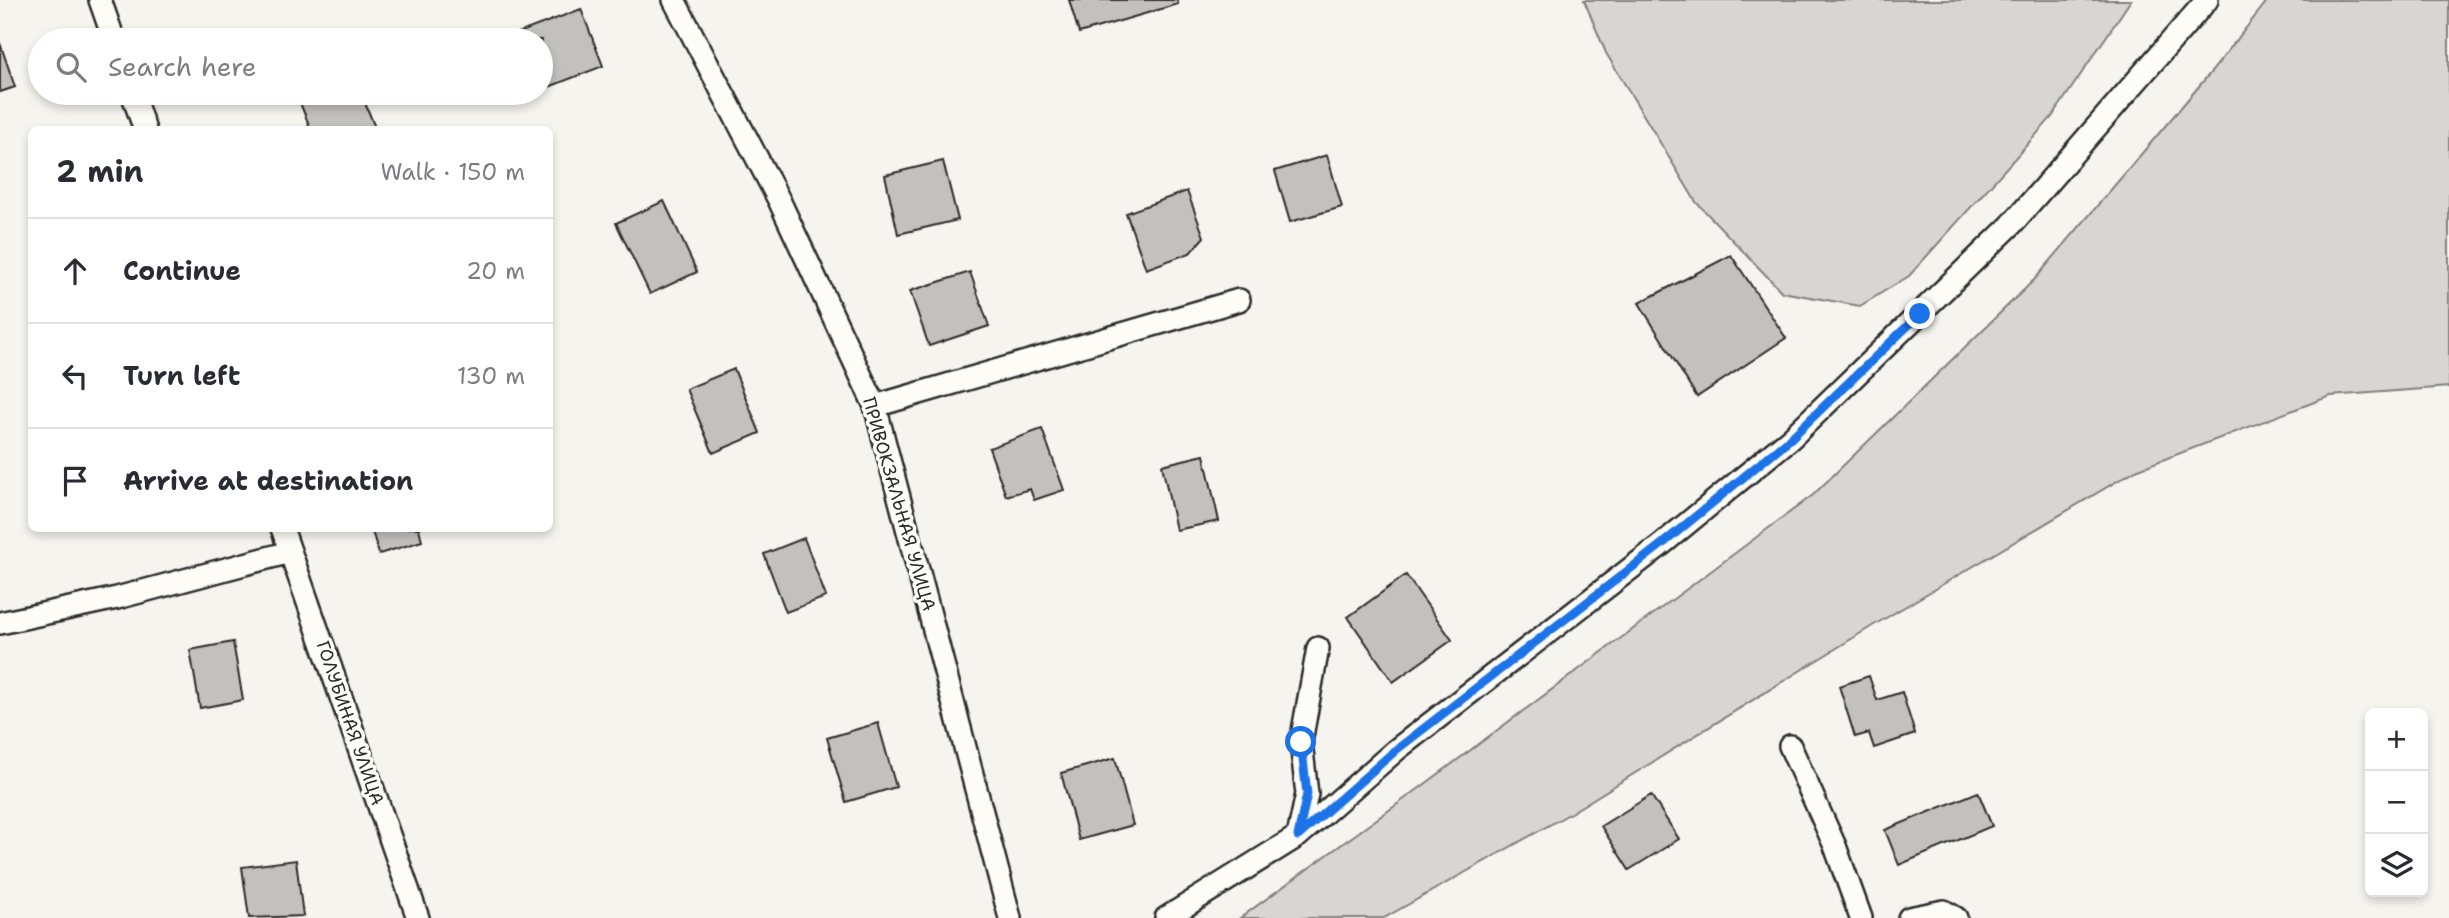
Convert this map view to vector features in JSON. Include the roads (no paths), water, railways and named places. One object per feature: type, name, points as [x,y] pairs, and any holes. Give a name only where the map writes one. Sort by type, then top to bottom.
[{"type":"lane","points":[[100,0],[110,28]]},
{"type":"lane","name":"ПРИВОКЗАЛЬНАЯ УЛИЦА","points":[[674,0],[779,200],[875,405],[1010,918]]},
{"type":"lane","points":[[1166,918],[1298,836],[1396,750],[1661,545],[1791,438],[2011,225],[2207,0]]},
{"type":"lane","points":[[136,105],[144,126]]},
{"type":"lane","points":[[875,405],[1239,300]]},
{"type":"lane","name":"ГОЛУБИНАЯ УЛИЦА","points":[[283,532],[418,918]]},
{"type":"lane","points":[[0,622],[117,598],[290,552]]},
{"type":"lane","points":[[1298,836],[1307,794],[1301,742],[1318,648]]},
{"type":"lane","points":[[1790,746],[1835,846],[1861,918]]},
{"type":"lane","points":[[1909,918],[1944,911],[1956,918]]}]
